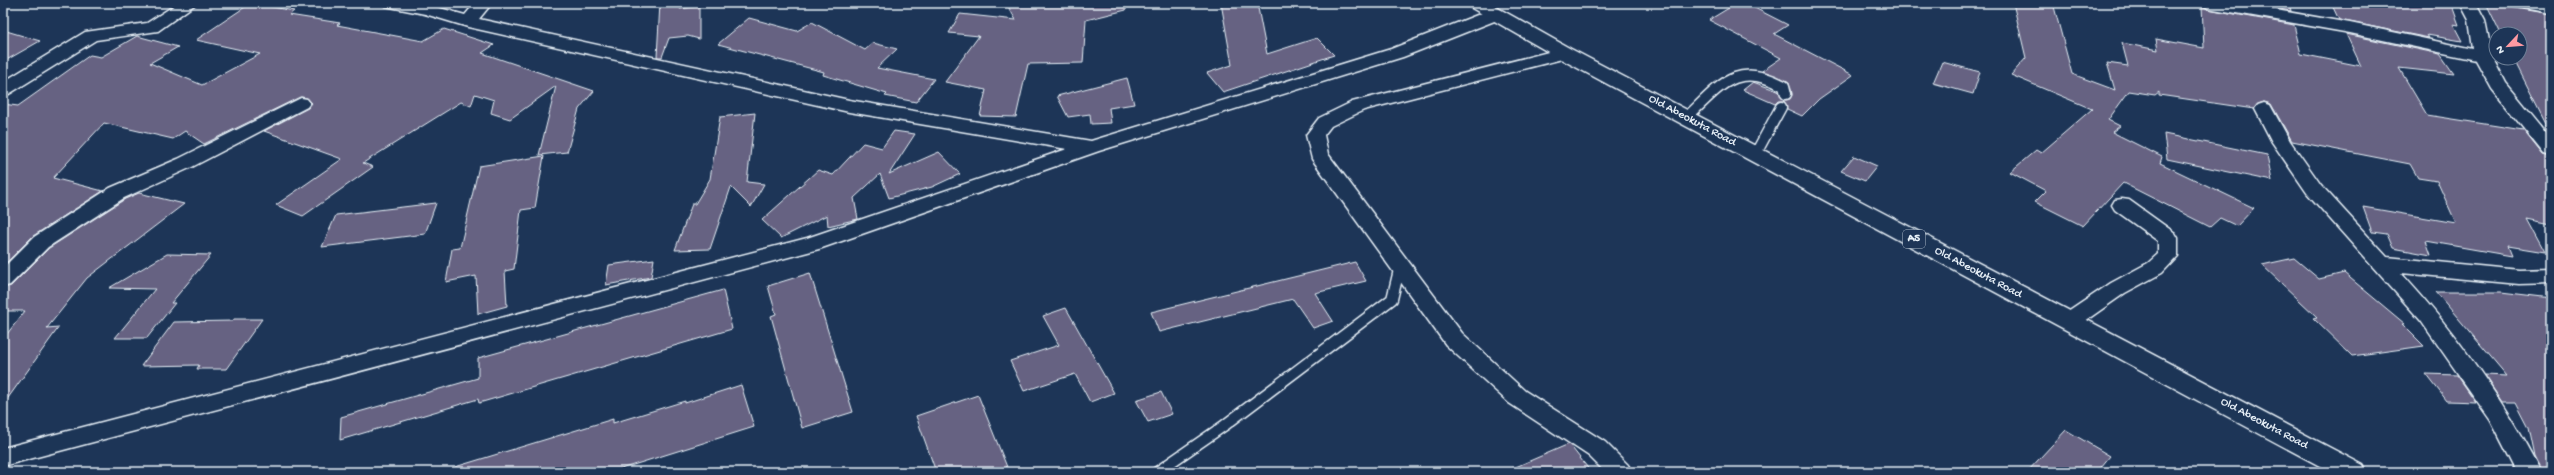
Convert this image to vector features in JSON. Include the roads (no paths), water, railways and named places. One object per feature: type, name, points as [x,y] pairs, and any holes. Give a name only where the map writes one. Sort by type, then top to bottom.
[{"type":"highway","name":"Old Abeokuta Road","points":[[1476,3],[1564,53],[2354,472]]},
{"type":"street","points":[[3,90],[91,36],[152,27],[189,3]]},
{"type":"street","points":[[391,3],[425,6],[468,22],[849,106],[1092,147]]},
{"type":"street","points":[[468,22],[484,3]]},
{"type":"street","points":[[2208,3],[2350,28],[2483,56]]},
{"type":"street","points":[[2468,3],[2477,20],[2483,56],[2498,85],[2551,150]]},
{"type":"street","points":[[2521,3],[2551,8]]},
{"type":"street","points":[[3,457],[812,244],[1092,147],[1397,53],[1496,14]]},
{"type":"street","points":[[1564,53],[1358,106],[1325,122],[1315,135],[1319,155],[1400,266],[1460,344],[1517,397],[1597,450],[1620,472]]},
{"type":"street","points":[[3,280],[41,242],[117,193],[185,163],[301,103]]},
{"type":"street","points":[[2264,109],[2281,142],[2314,189],[2383,264],[2428,316],[2499,415],[2529,472]]},
{"type":"street","points":[[2070,321],[2118,288],[2154,268],[2168,256],[2168,238],[2122,204]]},
{"type":"street","points":[[2383,264],[2519,277],[2551,276]]},
{"type":"lane","points":[[1686,118],[1734,77],[1746,73],[1760,74],[1773,78],[1784,86],[1786,94]]},
{"type":"lane","points":[[1755,154],[1781,107]]},
{"type":"lane","points":[[1158,472],[1225,425],[1392,299],[1400,266]]}]
